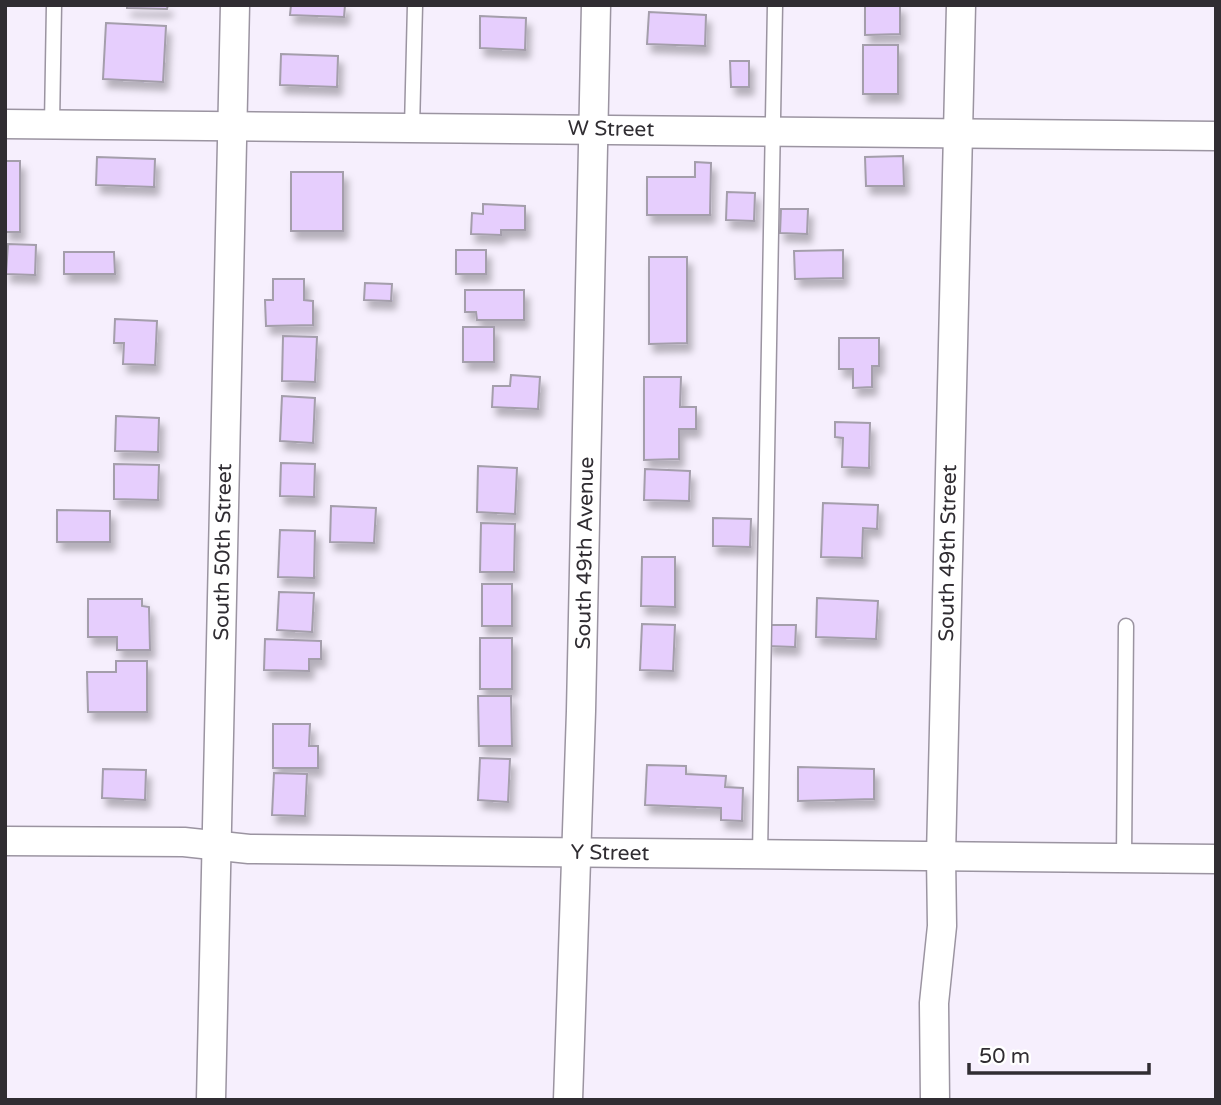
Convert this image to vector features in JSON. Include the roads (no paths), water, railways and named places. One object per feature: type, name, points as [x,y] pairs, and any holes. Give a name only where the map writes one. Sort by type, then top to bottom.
[{"type":"street","name":"South 50th Street","points":[[211,1100],[235,5]]},
{"type":"street","name":"South 49th Avenue","points":[[568,1100],[597,5]]},
{"type":"street","name":"South 49th Street","points":[[935,1100],[934,1003],[943,926],[941,856],[961,5]]},
{"type":"street","name":"W Street","points":[[5,124],[1216,136]]},
{"type":"street","name":"Y Street","points":[[5,841],[184,842],[249,849],[1216,859]]},
{"type":"lane","points":[[51,124],[54,5]]},
{"type":"lane","points":[[412,128],[415,5]]},
{"type":"lane","points":[[760,854],[775,5]]},
{"type":"lane","points":[[1124,858],[1126,626]]}]
